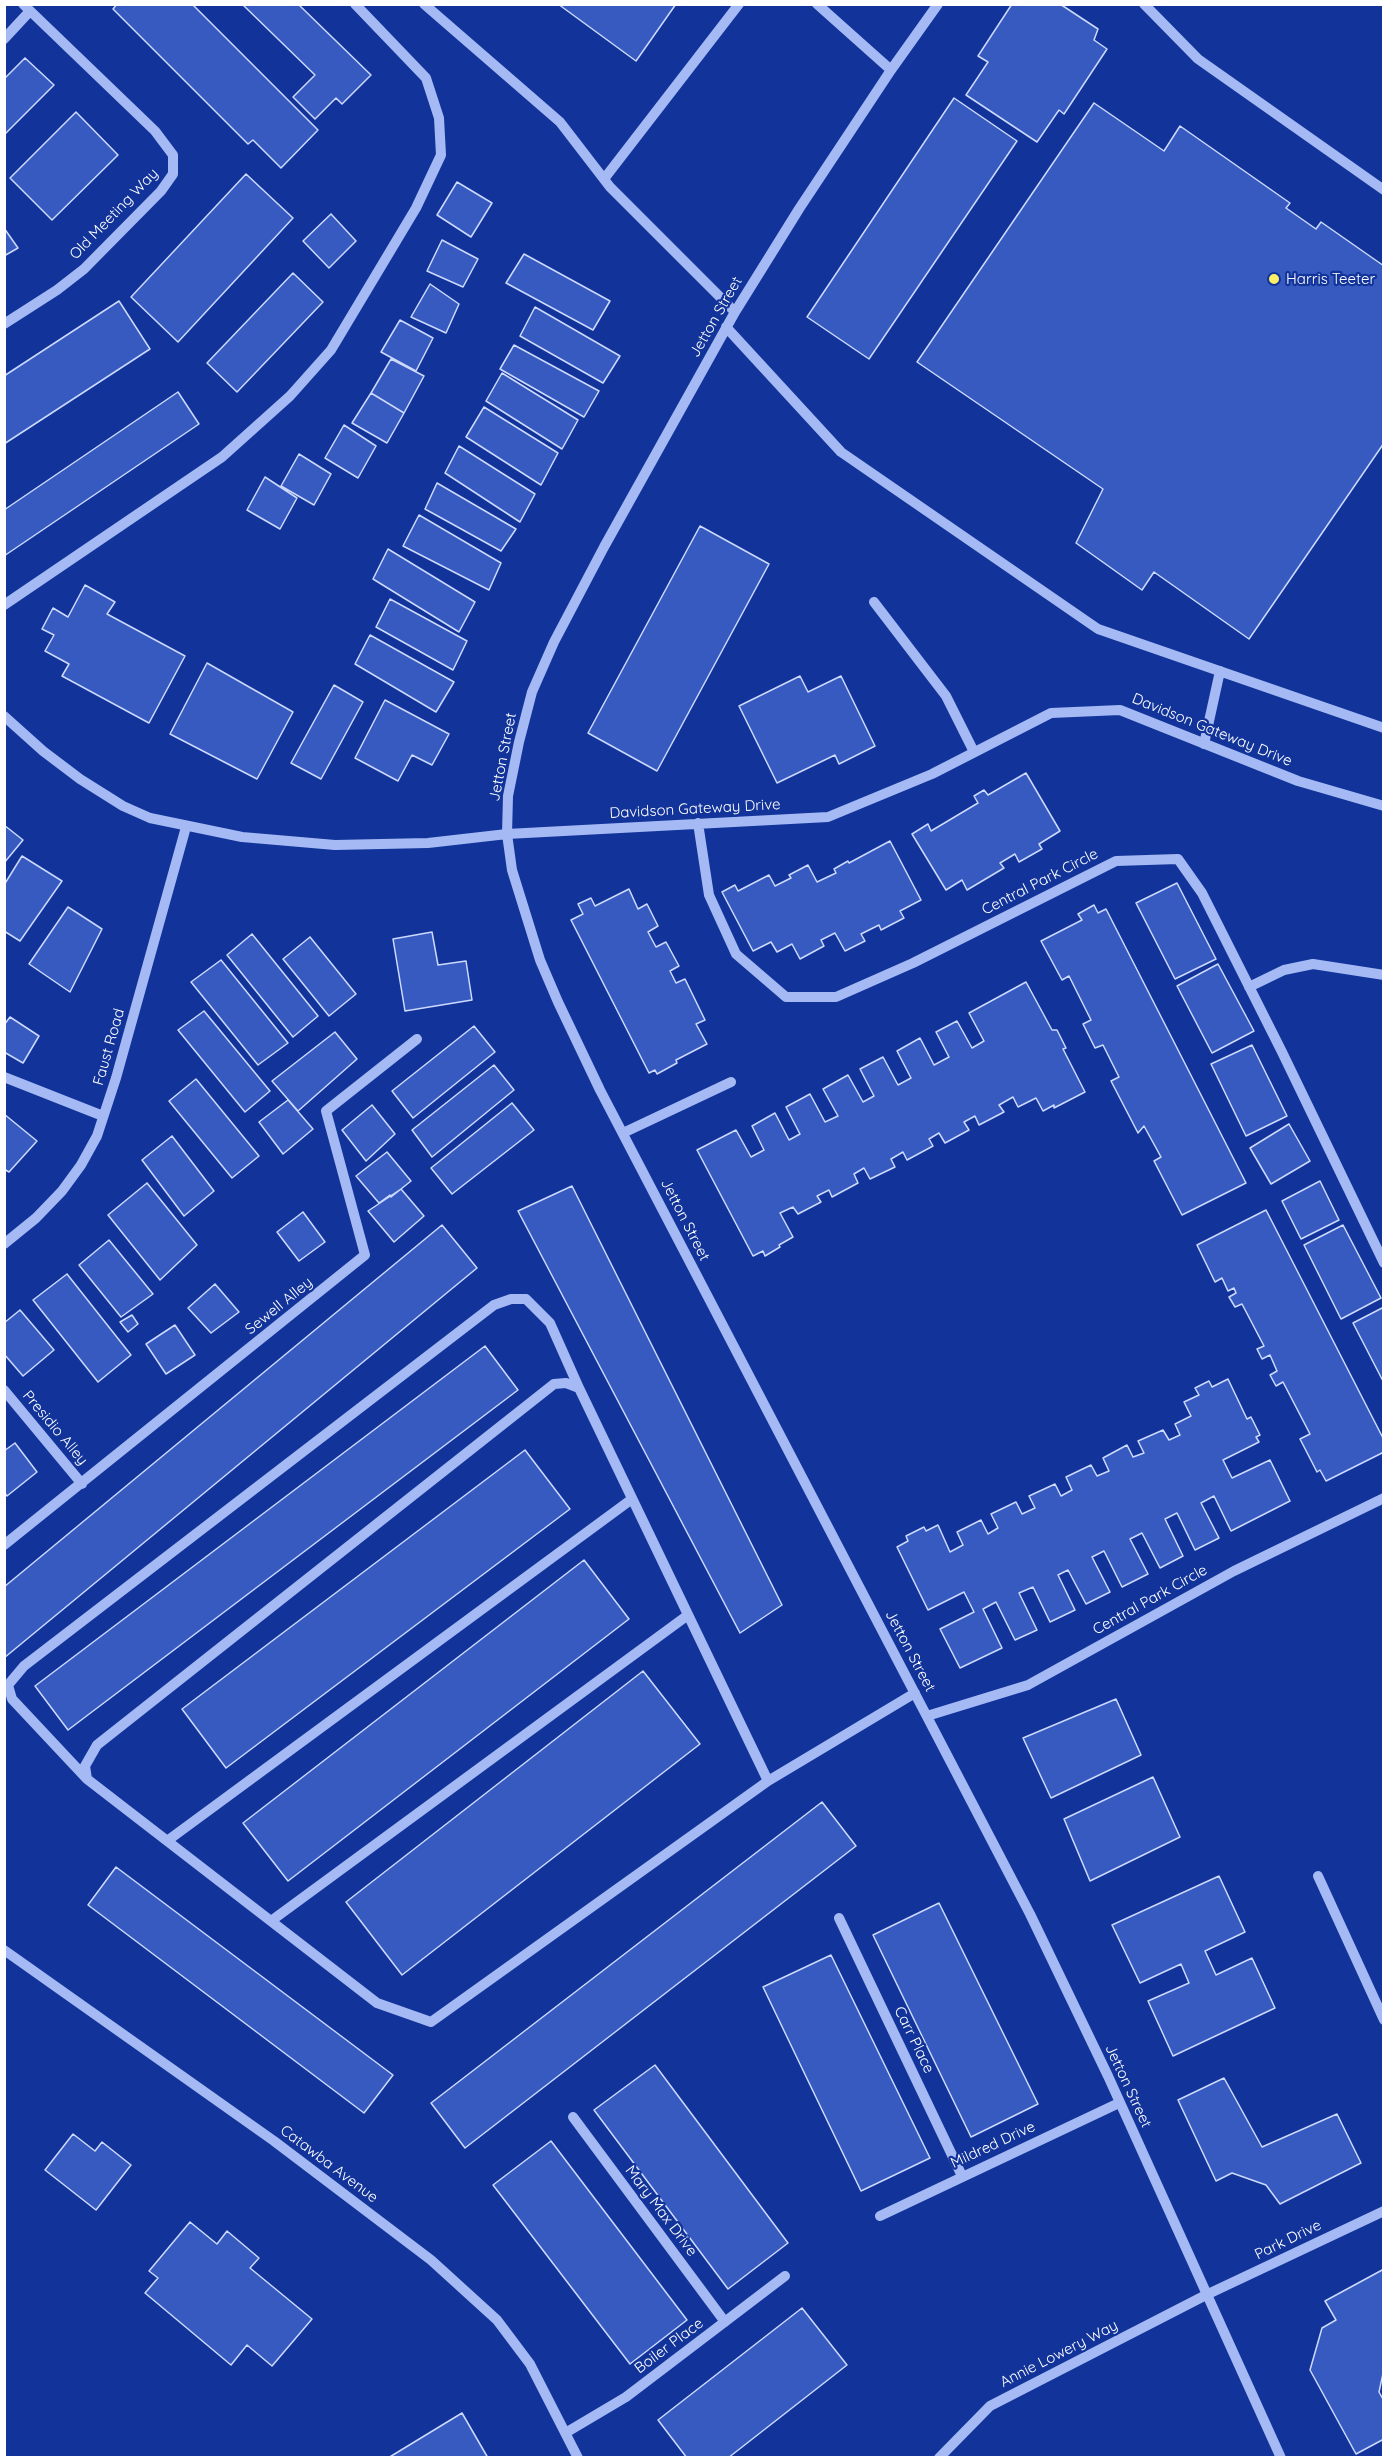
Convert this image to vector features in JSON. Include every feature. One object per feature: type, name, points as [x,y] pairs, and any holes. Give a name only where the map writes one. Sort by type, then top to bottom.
[{"type":"street","points":[[4,606],[222,457],[290,396],[331,350],[416,208],[441,154],[439,118],[426,78],[355,4]]},
{"type":"street","points":[[424,4],[560,122],[604,178],[735,312]]},
{"type":"street","points":[[604,178],[739,4]]},
{"type":"street","points":[[817,4],[891,70]]},
{"type":"street","name":"Jetton Street","points":[[938,4],[891,70],[799,209],[735,312],[604,547],[554,642],[532,692],[508,796],[507,834],[512,870],[540,960],[558,1002],[623,1133],[1030,1914],[1281,2457]]},
{"type":"street","points":[[1144,4],[1198,59],[1383,190]]},
{"type":"street","points":[[4,39],[26,8]]},
{"type":"street","name":"Old Meeting Way","points":[[4,324],[57,290],[84,269],[161,191],[173,174],[173,155],[155,131],[26,8]]},
{"type":"street","points":[[726,327],[841,452],[1098,629],[1383,728]]},
{"type":"street","points":[[874,602],[946,696],[974,752]]},
{"type":"street","points":[[1204,744],[1220,670]]},
{"type":"street","name":"Davidson Gateway Drive","points":[[4,716],[42,751],[80,779],[123,806],[150,818],[242,837],[335,845],[428,843],[507,834],[828,817],[932,774],[1051,713],[1120,710],[1298,781],[1383,806]]},
{"type":"street","name":"Central Park Circle","points":[[698,824],[709,895],[736,954],[786,996],[836,997],[913,963],[1116,861],[1178,859],[1202,893],[1383,1263]]},
{"type":"street","name":"Faust Road","points":[[4,1244],[36,1218],[62,1191],[81,1165],[97,1136],[186,827]]},
{"type":"street","points":[[1249,987],[1284,970],[1313,964],[1383,975]]},
{"type":"street","name":"Sewell Alley","points":[[4,1545],[365,1255],[326,1111],[417,1039]]},
{"type":"street","points":[[4,1077],[103,1116]]},
{"type":"street","points":[[623,1133],[730,1082]]},
{"type":"street","points":[[768,1781],[579,1389],[550,1323],[526,1299],[511,1299],[494,1305],[24,1666],[8,1685],[12,1699],[87,1779],[377,2003],[431,2022],[768,1781],[915,1693]]},
{"type":"street","points":[[87,1779],[85,1766],[97,1745],[554,1384],[566,1383],[579,1389]]},
{"type":"street","name":"Presidio Alley","points":[[4,1390],[82,1484]]},
{"type":"street","name":"Central Park Circle","points":[[927,1716],[1028,1685],[1234,1571],[1383,1497]]},
{"type":"street","points":[[167,1841],[632,1499]]},
{"type":"street","points":[[271,1921],[688,1615]]},
{"type":"street","points":[[1318,1876],[1383,2020]]},
{"type":"street","name":"Carr Place","points":[[839,1918],[962,2176]]},
{"type":"street","name":"Catawba Avenue","points":[[4,1950],[274,2141],[431,2260],[498,2320],[530,2364],[578,2457]]},
{"type":"street","name":"Mildred Drive","points":[[880,2216],[1119,2103]]},
{"type":"street","name":"Mary Max Drive","points":[[573,2117],[725,2322]]},
{"type":"street","name":"Park Drive","points":[[1206,2295],[1383,2211]]},
{"type":"street","name":"Boiler Place","points":[[567,2432],[626,2397],[784,2276]]},
{"type":"street","name":"Annie Lowery Way","points":[[939,2457],[990,2406],[1206,2295]]},
{"type":"building","points":[[117,4],[192,4],[318,130],[281,168],[253,140],[248,144],[113,9]]},
{"type":"building","points":[[242,4],[298,4],[371,75],[342,104],[336,98],[315,119],[293,97],[315,75]]},
{"type":"building","points":[[558,4],[676,4],[636,61]]},
{"type":"building","points":[[1012,4],[1060,4],[1098,29],[1094,40],[1107,49],[1064,114],[1059,110],[1037,142],[966,95],[988,62],[978,56]]},
{"type":"building","points":[[25,58],[54,85],[4,135],[4,79]]},
{"type":"building","points":[[954,98],[1017,141],[869,359],[807,317]]},
{"type":"building","points":[[1094,103],[1164,151],[1180,126],[1290,203],[1286,208],[1316,229],[1321,222],[1384,266],[1384,443],[1249,639],[1154,572],[1142,590],[1076,543],[1103,489],[917,362]]},
{"type":"building","points":[[76,112],[118,155],[52,220],[10,178]]},
{"type":"building","points":[[246,174],[293,218],[178,342],[131,297]]},
{"type":"building","points":[[457,182],[492,203],[471,237],[437,215]]},
{"type":"building","points":[[331,214],[356,241],[329,268],[303,241]]},
{"type":"building","points":[[4,228],[18,248],[4,256]]},
{"type":"building","points":[[442,240],[478,259],[463,287],[427,271]]},
{"type":"building","points":[[524,254],[610,301],[593,330],[506,283]]},
{"type":"building","points":[[293,273],[323,302],[237,392],[207,363]]},
{"type":"building","points":[[430,284],[459,304],[446,333],[411,317]]},
{"type":"building","points":[[119,301],[150,349],[4,444],[4,376]]},
{"type":"building","points":[[535,307],[620,356],[603,383],[520,336]]},
{"type":"building","points":[[400,320],[433,338],[416,371],[381,352]]},
{"type":"building","points":[[514,345],[599,391],[584,417],[500,369]]},
{"type":"building","points":[[391,359],[424,376],[404,413],[371,393]]},
{"type":"building","points":[[502,373],[578,420],[562,449],[486,401]]},
{"type":"building","points":[[178,392],[199,424],[4,556],[4,510]]},
{"type":"building","points":[[371,393],[404,413],[387,443],[352,423]]},
{"type":"building","points":[[484,407],[558,453],[541,485],[466,437]]},
{"type":"building","points":[[344,425],[376,446],[358,478],[325,458]]},
{"type":"building","points":[[459,446],[535,494],[520,522],[445,473]]},
{"type":"building","points":[[299,454],[331,474],[314,505],[281,486]]},
{"type":"building","points":[[265,477],[297,498],[280,529],[247,510]]},
{"type":"building","points":[[437,483],[516,529],[501,551],[425,509]]},
{"type":"building","points":[[419,515],[501,563],[489,590],[403,546]]},
{"type":"building","points":[[700,526],[769,564],[657,771],[588,733]]},
{"type":"building","points":[[388,549],[475,602],[459,632],[373,579]]},
{"type":"building","points":[[85,585],[115,602],[107,614],[185,656],[149,723],[62,676],[69,664],[45,651],[54,635],[42,629],[53,608],[68,617]]},
{"type":"building","points":[[390,599],[467,641],[453,670],[376,627]]},
{"type":"building","points":[[370,635],[454,682],[436,712],[355,664]]},
{"type":"building","points":[[207,663],[293,712],[257,779],[170,734]]},
{"type":"building","points":[[800,676],[808,692],[841,676],[875,746],[839,764],[835,755],[777,783],[739,706]]},
{"type":"building","points":[[334,685],[363,702],[321,779],[291,763]]},
{"type":"building","points":[[385,700],[449,734],[432,765],[412,755],[398,781],[355,758]]},
{"type":"building","points":[[1026,773],[1060,831],[1039,844],[1042,849],[1019,862],[1015,854],[1000,863],[1004,868],[967,890],[962,880],[946,890],[912,834],[928,824],[931,831],[978,803],[974,796],[984,790],[988,795]]},
{"type":"building","points":[[4,825],[23,840],[4,863]]},
{"type":"building","points":[[890,841],[921,900],[900,911],[904,918],[881,930],[879,925],[861,934],[865,941],[845,951],[835,933],[821,940],[824,946],[800,959],[792,944],[777,952],[771,942],[753,951],[722,892],[735,885],[738,891],[769,875],[775,886],[791,878],[789,875],[808,865],[817,882],[836,873],[834,869],[848,861],[849,863]]},
{"type":"building","points":[[22,856],[62,881],[20,941],[4,931],[4,885]]},
{"type":"building","points":[[1177,883],[1216,959],[1175,979],[1136,903]]},
{"type":"building","points":[[629,889],[638,909],[647,904],[658,926],[648,932],[656,947],[666,942],[679,966],[670,971],[676,983],[685,979],[705,1020],[696,1024],[707,1044],[676,1060],[677,1063],[657,1074],[655,1070],[649,1073],[571,920],[583,914],[578,904],[591,898],[595,906]]},
{"type":"building","points":[[1094,905],[1098,913],[1106,909],[1246,1183],[1182,1215],[1154,1161],[1161,1157],[1144,1126],[1138,1133],[1111,1081],[1119,1077],[1103,1045],[1095,1048],[1083,1024],[1091,1020],[1069,976],[1062,980],[1041,941],[1082,920],[1078,914]]},
{"type":"building","points":[[68,907],[102,929],[70,992],[29,964]]},
{"type":"building","points":[[432,932],[438,965],[466,961],[472,1000],[405,1011],[393,939]]},
{"type":"building","points":[[252,934],[318,1016],[293,1037],[227,955]]},
{"type":"building","points":[[310,937],[356,994],[329,1016],[283,959]]},
{"type":"building","points":[[221,960],[288,1043],[258,1065],[191,982]]},
{"type":"building","points":[[1218,964],[1254,1031],[1212,1053],[1177,986]]},
{"type":"building","points":[[1026,982],[1052,1030],[1057,1030],[1066,1048],[1063,1049],[1085,1092],[1054,1108],[1054,1105],[1043,1111],[1036,1098],[1018,1107],[1013,1097],[999,1105],[1004,1112],[979,1125],[975,1116],[964,1122],[969,1130],[945,1143],[939,1133],[929,1139],[933,1146],[907,1160],[903,1152],[891,1159],[895,1167],[870,1179],[864,1168],[854,1174],[858,1183],[832,1197],[829,1190],[817,1196],[821,1202],[798,1214],[793,1207],[780,1213],[793,1237],[765,1256],[763,1251],[753,1256],[697,1150],[736,1130],[751,1157],[764,1150],[752,1126],[775,1113],[789,1140],[800,1134],[786,1107],[810,1094],[825,1122],[838,1116],[823,1089],[848,1075],[863,1102],[874,1096],[860,1069],[883,1057],[898,1085],[911,1078],[897,1051],[920,1038],[934,1065],[949,1057],[936,1032],[957,1021],[972,1048],[984,1041],[969,1013]]},
{"type":"building","points":[[204,1011],[270,1091],[245,1112],[178,1030]]},
{"type":"building","points":[[10,1017],[39,1036],[23,1063],[4,1052],[4,1025]]},
{"type":"building","points":[[474,1026],[495,1052],[413,1118],[392,1091]]},
{"type":"building","points":[[335,1032],[357,1059],[298,1111],[272,1081]]},
{"type":"building","points":[[1252,1045],[1287,1116],[1246,1136],[1211,1064]]},
{"type":"building","points":[[494,1065],[514,1090],[432,1157],[412,1130]]},
{"type":"building","points":[[196,1079],[259,1156],[232,1178],[169,1101]]},
{"type":"building","points":[[288,1100],[313,1129],[283,1154],[259,1122]]},
{"type":"building","points":[[512,1103],[534,1130],[452,1194],[431,1168]]},
{"type":"building","points":[[372,1105],[395,1134],[366,1161],[342,1130]]},
{"type":"building","points":[[4,1114],[37,1141],[9,1172],[4,1169]]},
{"type":"building","points":[[1289,1124],[1310,1161],[1271,1184],[1250,1148]]},
{"type":"building","points":[[172,1136],[214,1191],[184,1216],[142,1160]]},
{"type":"building","points":[[387,1152],[411,1181],[391,1197],[390,1195],[379,1203],[356,1176]]},
{"type":"building","points":[[1320,1181],[1339,1220],[1301,1239],[1282,1201]]},
{"type":"building","points":[[147,1183],[197,1245],[160,1280],[108,1215]]},
{"type":"building","points":[[572,1186],[782,1605],[740,1633],[518,1211]]},
{"type":"building","points":[[401,1189],[424,1216],[394,1242],[368,1211]]},
{"type":"building","points":[[1266,1210],[1384,1440],[1384,1452],[1326,1481],[1320,1470],[1317,1472],[1300,1439],[1310,1434],[1283,1382],[1276,1386],[1270,1375],[1277,1371],[1270,1355],[1262,1359],[1257,1349],[1264,1346],[1242,1304],[1235,1307],[1229,1297],[1236,1293],[1234,1288],[1228,1291],[1222,1278],[1215,1282],[1197,1245]]},
{"type":"building","points":[[303,1212],[325,1242],[299,1261],[277,1232]]},
{"type":"building","points":[[442,1225],[477,1268],[4,1658],[4,1587]]},
{"type":"building","points":[[1343,1225],[1381,1298],[1341,1319],[1304,1245]]},
{"type":"building","points":[[109,1240],[153,1294],[121,1317],[79,1265]]},
{"type":"building","points":[[67,1274],[131,1355],[98,1382],[33,1300]]},
{"type":"building","points":[[215,1284],[239,1312],[211,1333],[188,1308]]},
{"type":"building","points":[[1384,1307],[1384,1383],[1353,1323]]},
{"type":"building","points":[[20,1310],[54,1350],[23,1376],[4,1354],[4,1323]]},
{"type":"building","points":[[132,1315],[138,1324],[128,1332],[120,1322]]},
{"type":"building","points":[[175,1325],[195,1355],[166,1374],[146,1344]]},
{"type":"building","points":[[485,1346],[518,1390],[68,1730],[35,1686]]},
{"type":"building","points":[[1228,1379],[1247,1419],[1251,1417],[1260,1435],[1256,1437],[1259,1442],[1223,1460],[1232,1478],[1270,1460],[1290,1501],[1231,1531],[1214,1496],[1201,1503],[1219,1538],[1195,1550],[1177,1513],[1165,1519],[1183,1556],[1160,1568],[1142,1533],[1130,1539],[1148,1574],[1122,1587],[1104,1551],[1092,1557],[1110,1592],[1086,1604],[1068,1570],[1058,1575],[1075,1610],[1050,1622],[1033,1587],[1019,1593],[1037,1630],[1015,1640],[996,1602],[983,1609],[1002,1648],[960,1668],[940,1629],[974,1612],[964,1592],[928,1610],[897,1547],[908,1541],[906,1536],[924,1527],[926,1531],[938,1525],[950,1552],[963,1545],[957,1532],[981,1520],[988,1534],[998,1528],[991,1514],[1016,1502],[1022,1514],[1035,1508],[1029,1496],[1055,1484],[1061,1496],[1072,1490],[1066,1477],[1091,1465],[1097,1476],[1109,1471],[1103,1458],[1127,1445],[1133,1457],[1144,1453],[1138,1441],[1163,1430],[1169,1440],[1180,1435],[1175,1424],[1191,1416],[1184,1402],[1199,1395],[1195,1388],[1209,1381],[1212,1387]]},
{"type":"building","points":[[15,1443],[37,1472],[7,1496],[4,1492],[4,1451]]},
{"type":"building","points":[[525,1450],[570,1509],[226,1768],[182,1709]]},
{"type":"building","points":[[584,1560],[629,1619],[288,1881],[243,1823]]},
{"type":"building","points":[[643,1671],[700,1744],[402,1975],[346,1902]]},
{"type":"building","points":[[1116,1699],[1141,1755],[1051,1798],[1023,1738]]},
{"type":"building","points":[[1153,1777],[1180,1837],[1090,1881],[1064,1819]]},
{"type":"building","points":[[822,1802],[856,1846],[465,2148],[431,2103]]},
{"type":"building","points":[[116,1867],[393,2075],[364,2113],[88,1905]]},
{"type":"building","points":[[1219,1876],[1245,1932],[1205,1951],[1216,1975],[1252,1958],[1275,2008],[1173,2056],[1148,2001],[1189,1983],[1181,1964],[1140,1983],[1112,1925]]},
{"type":"building","points":[[939,1903],[1038,2104],[971,2137],[873,1935]]},
{"type":"building","points":[[831,1955],[930,2158],[861,2191],[763,1987]]},
{"type":"building","points":[[655,2065],[788,2243],[728,2289],[594,2110]]},
{"type":"building","points":[[1224,2078],[1262,2147],[1337,2114],[1361,2163],[1280,2204],[1266,2185],[1232,2173],[1216,2181],[1178,2100]]},
{"type":"building","points":[[73,2134],[95,2151],[102,2142],[131,2165],[96,2210],[45,2170]]},
{"type":"building","points":[[551,2141],[687,2320],[630,2364],[493,2185]]},
{"type":"building","points":[[190,2222],[217,2244],[227,2231],[259,2258],[250,2268],[312,2319],[272,2366],[247,2345],[231,2365],[145,2293],[158,2278],[149,2271]]},
{"type":"building","points":[[1384,2269],[1384,2369],[1379,2392],[1384,2401],[1384,2439],[1356,2454],[1310,2370],[1322,2328],[1336,2320],[1325,2301]]},
{"type":"building","points":[[802,2308],[847,2365],[728,2458],[687,2458],[658,2420]]},
{"type":"building","points":[[462,2413],[488,2458],[388,2458]]},
{"type":"place","name":"Harris Teeter","points":[[1274,279]]}]
